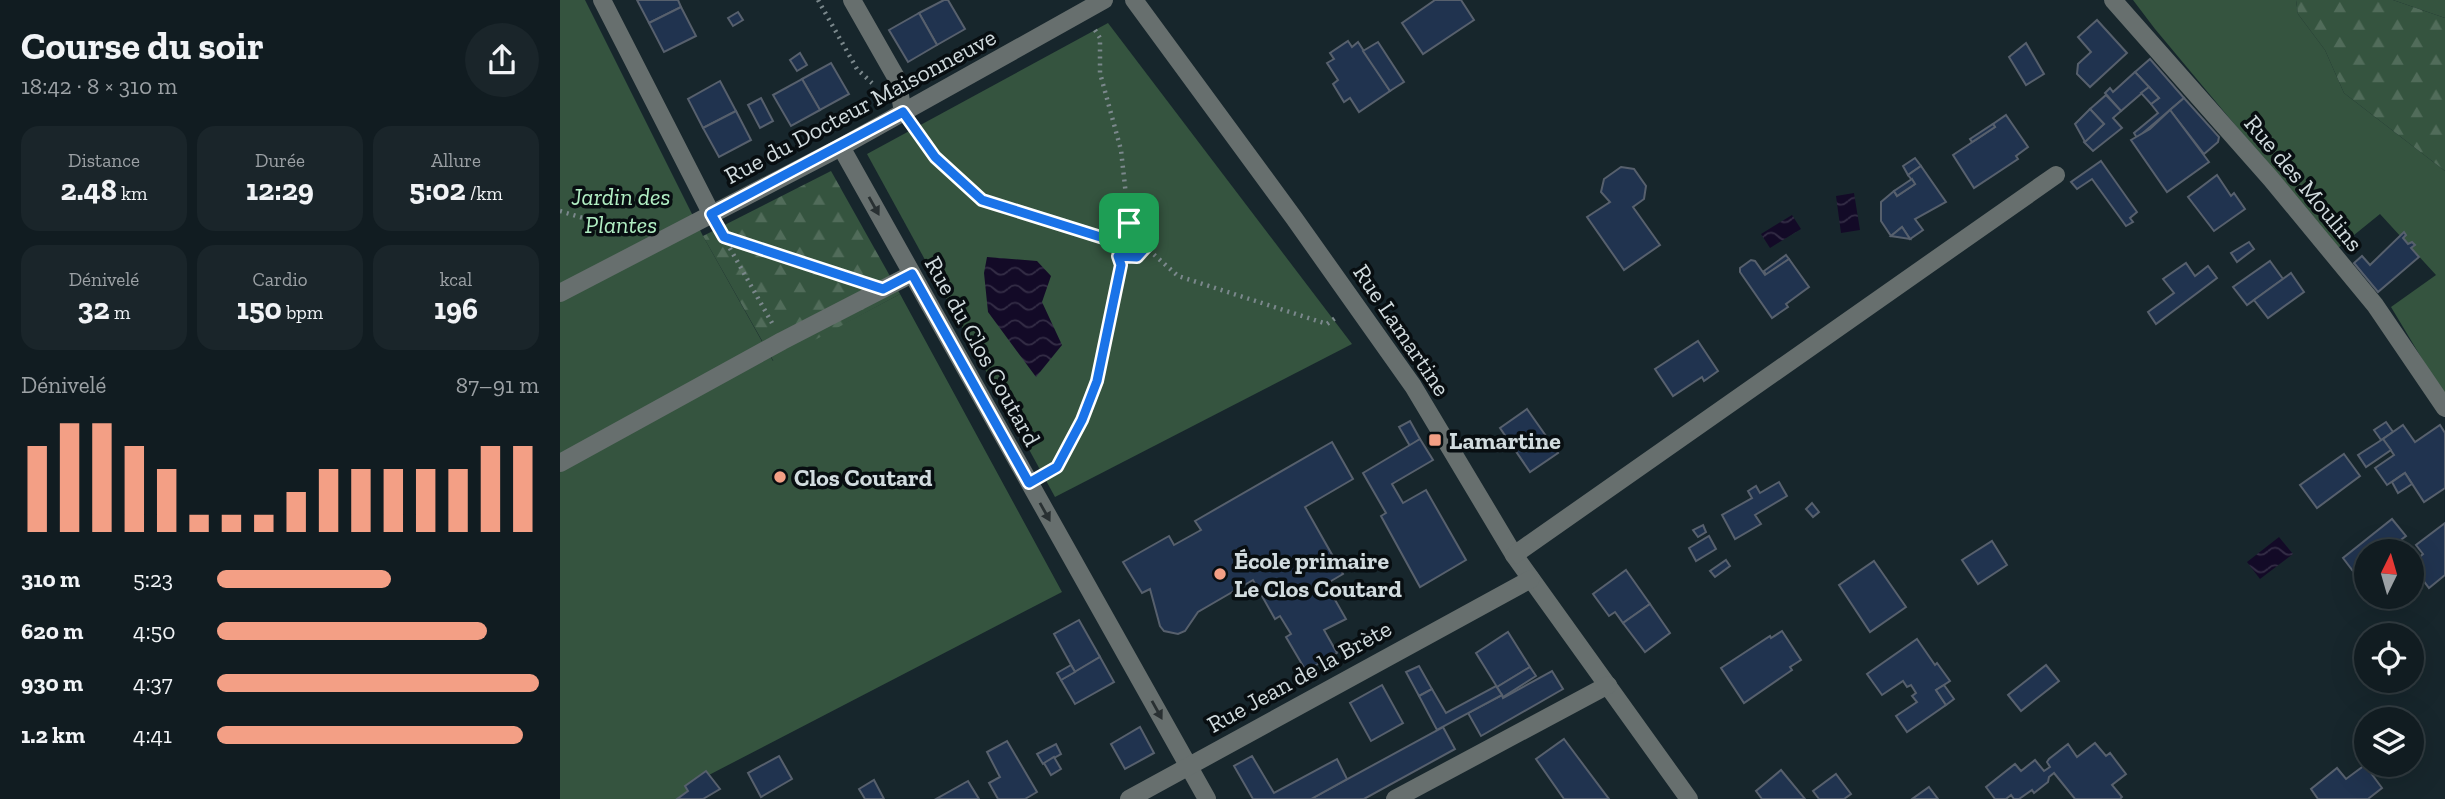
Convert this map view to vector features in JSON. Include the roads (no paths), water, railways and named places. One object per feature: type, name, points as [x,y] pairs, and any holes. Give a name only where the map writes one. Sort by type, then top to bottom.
[{"type":"street","points":[[602,0],[711,214]]},
{"type":"street","points":[[852,0],[898,79],[903,112]]},
{"type":"street","name":"Rue du Docteur Maisonneuve","points":[[560,293],[841,146],[1104,0]]},
{"type":"street","name":"Rue Lamartine","points":[[1135,0],[1413,386],[1514,555],[1689,799]]},
{"type":"street","name":"Rue des Moulins","points":[[2113,0],[2271,179],[2375,305],[2445,408]]},
{"type":"street","name":"Rue du Clos Coutard","points":[[841,146],[1208,799]]},
{"type":"street","points":[[1514,555],[2056,176]]},
{"type":"street","points":[[560,463],[782,341],[912,274]]},
{"type":"street","name":"Rue Jean de la Brète","points":[[1129,799],[1531,579]]},
{"type":"street","points":[[1395,799],[1608,685]]},
{"type":"water","points":[[1854,193],[1860,230],[1841,233],[1836,196]]},
{"type":"water","points":[[1792,215],[1801,229],[1770,248],[1761,234]]},
{"type":"water","points":[[987,257],[1037,261],[1051,276],[1042,302],[1062,345],[1036,377],[988,312],[984,273]]},
{"type":"water","points":[[2279,537],[2293,554],[2260,579],[2247,562]]},
{"type":"place","name":"Lamartine","points":[[1435,440]]},
{"type":"place","name":"Clos Coutard","points":[[780,477]]},
{"type":"place","name":"École primaire Le Clos Coutard","points":[[1220,574]]},
{"type":"park label","name":"Jardin des Plantes","points":[[621,210]]}]
